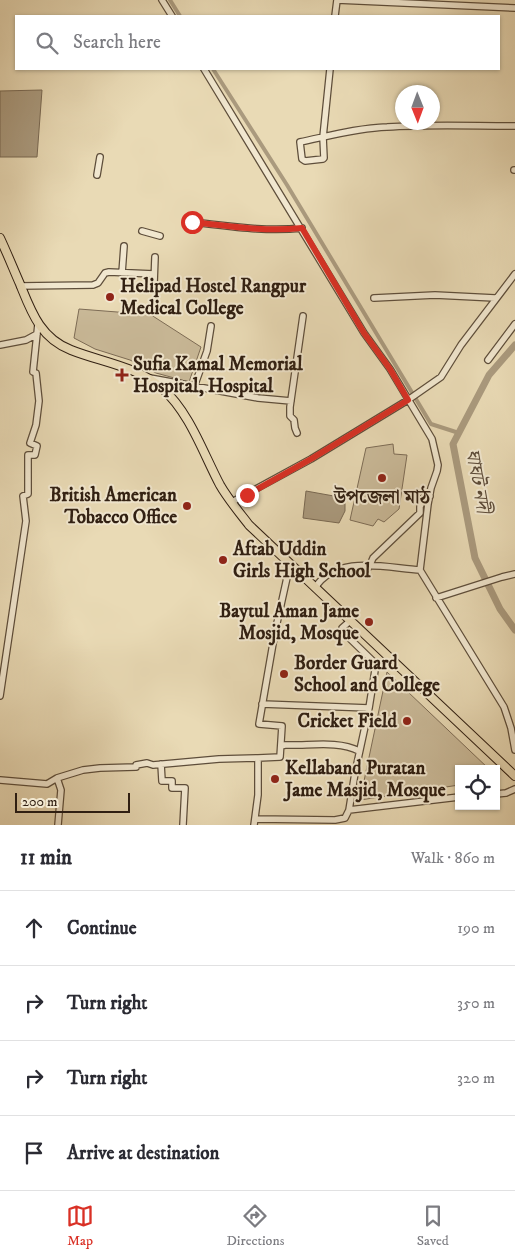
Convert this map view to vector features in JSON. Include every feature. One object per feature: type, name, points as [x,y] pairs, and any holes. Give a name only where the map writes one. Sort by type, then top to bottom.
[{"type":"highway","points":[[0,238],[31,313],[38,324],[54,340],[70,350],[107,361],[148,378],[162,388],[174,401],[222,487],[249,525],[515,776]]},
{"type":"street","points":[[162,0],[171,15]]},
{"type":"street","points":[[335,15],[336,0],[471,3],[515,8]]},
{"type":"street","points":[[205,70],[364,333],[390,369],[432,438],[438,465],[430,496],[420,570],[504,707],[511,728],[515,750]]},
{"type":"street","points":[[330,70],[323,137],[323,159],[305,161],[302,159],[300,142],[323,137],[388,126],[515,126]]},
{"type":"street","points":[[97,175],[100,157]]},
{"type":"street","points":[[192,222],[260,230],[302,228]]},
{"type":"street","points":[[142,231],[160,236]]},
{"type":"street","points":[[122,273],[124,246]]},
{"type":"street","points":[[154,284],[155,257]]},
{"type":"street","points":[[20,286],[93,285],[98,283],[107,272],[154,274]]},
{"type":"street","points":[[232,502],[311,459],[409,399],[441,377],[460,345],[515,274]]},
{"type":"street","points":[[374,298],[435,295],[495,298]]},
{"type":"street","points":[[297,432],[294,420],[290,416],[303,316]]},
{"type":"street","points":[[0,696],[26,522],[23,496],[28,494],[28,455],[35,455],[37,446],[30,443],[36,425],[39,401],[36,373],[33,372],[38,324]]},
{"type":"street","points":[[488,360],[515,324]]},
{"type":"street","points":[[194,387],[207,352],[211,326]]},
{"type":"street","points":[[0,345],[26,340],[37,334]]},
{"type":"street","points":[[148,378],[258,398],[291,401]]},
{"type":"street","points":[[369,567],[373,558],[420,513],[420,506],[424,496],[430,496]]},
{"type":"street","points":[[0,780],[47,784],[56,778],[83,770],[100,768],[136,767],[136,764],[147,763],[153,765],[219,759],[280,757],[282,726],[259,724],[280,605],[290,564]]},
{"type":"street","points":[[315,588],[320,580],[335,571],[349,566],[420,570]]},
{"type":"street","points":[[436,598],[515,574]]},
{"type":"street","points":[[258,758],[258,795],[254,822],[335,820],[346,818],[369,708],[376,664],[343,632],[342,628],[350,620]]},
{"type":"street","points":[[262,704],[369,708]]},
{"type":"street","points":[[281,746],[339,745],[360,751]]},
{"type":"street","points":[[162,764],[162,781],[172,781],[172,788],[184,788],[184,825]]},
{"type":"street","points":[[56,778],[61,790],[58,825]]},
{"type":"street","points":[[500,793],[515,789]]},
{"type":"street","points":[[349,810],[455,797]]},
{"type":"shaded area","points":[[42,90],[37,157],[0,157],[0,91]]},
{"type":"shaded area","points":[[131,302],[201,347],[189,382],[156,373],[130,360],[95,349],[74,338],[79,309],[130,313]]},
{"type":"shaded area","name":"উপজেলা মাঠ","points":[[393,444],[394,454],[407,455],[399,509],[384,522],[378,519],[373,526],[350,520],[366,448]]},
{"type":"shaded area","points":[[306,491],[345,498],[345,511],[339,523],[303,518]]},
{"type":"shaded area","name":"Cricket Field","points":[[387,672],[485,765],[455,765],[455,786],[360,800]]},
{"type":"waterway","points":[[170,0],[179,15]]},
{"type":"waterway","points":[[214,70],[287,185],[431,424],[459,433]]},
{"type":"waterway","name":"ঘাঘট নদী","points":[[515,345],[489,375],[453,444],[475,558],[500,609],[515,630]]},
{"type":"place","name":"Helipad Hostel Rangpur Medical College","points":[[110,297]]},
{"type":"place","name":"Sufia Kamal Memorial Hospital, Hospital","points":[[122,375]]},
{"type":"place","name":"উপজেলা মাঠ","points":[[382,478]]},
{"type":"place","name":"British American Tobacco Office","points":[[187,506]]},
{"type":"place","name":"Aftab Uddin Girls High School","points":[[223,560]]},
{"type":"place","name":"Baytul Aman Jame Mosjid, Mosque","points":[[369,622]]},
{"type":"place","name":"Border Guard School and College","points":[[284,674]]},
{"type":"place","name":"Cricket Field","points":[[407,721]]},
{"type":"place","name":"Kellaband Puratan Jame Masjid, Mosque","points":[[275,779]]},
{"type":"route","points":[[192,222],[260,230],[302,228],[364,333],[390,369],[408,400],[311,459],[247,495]]}]
